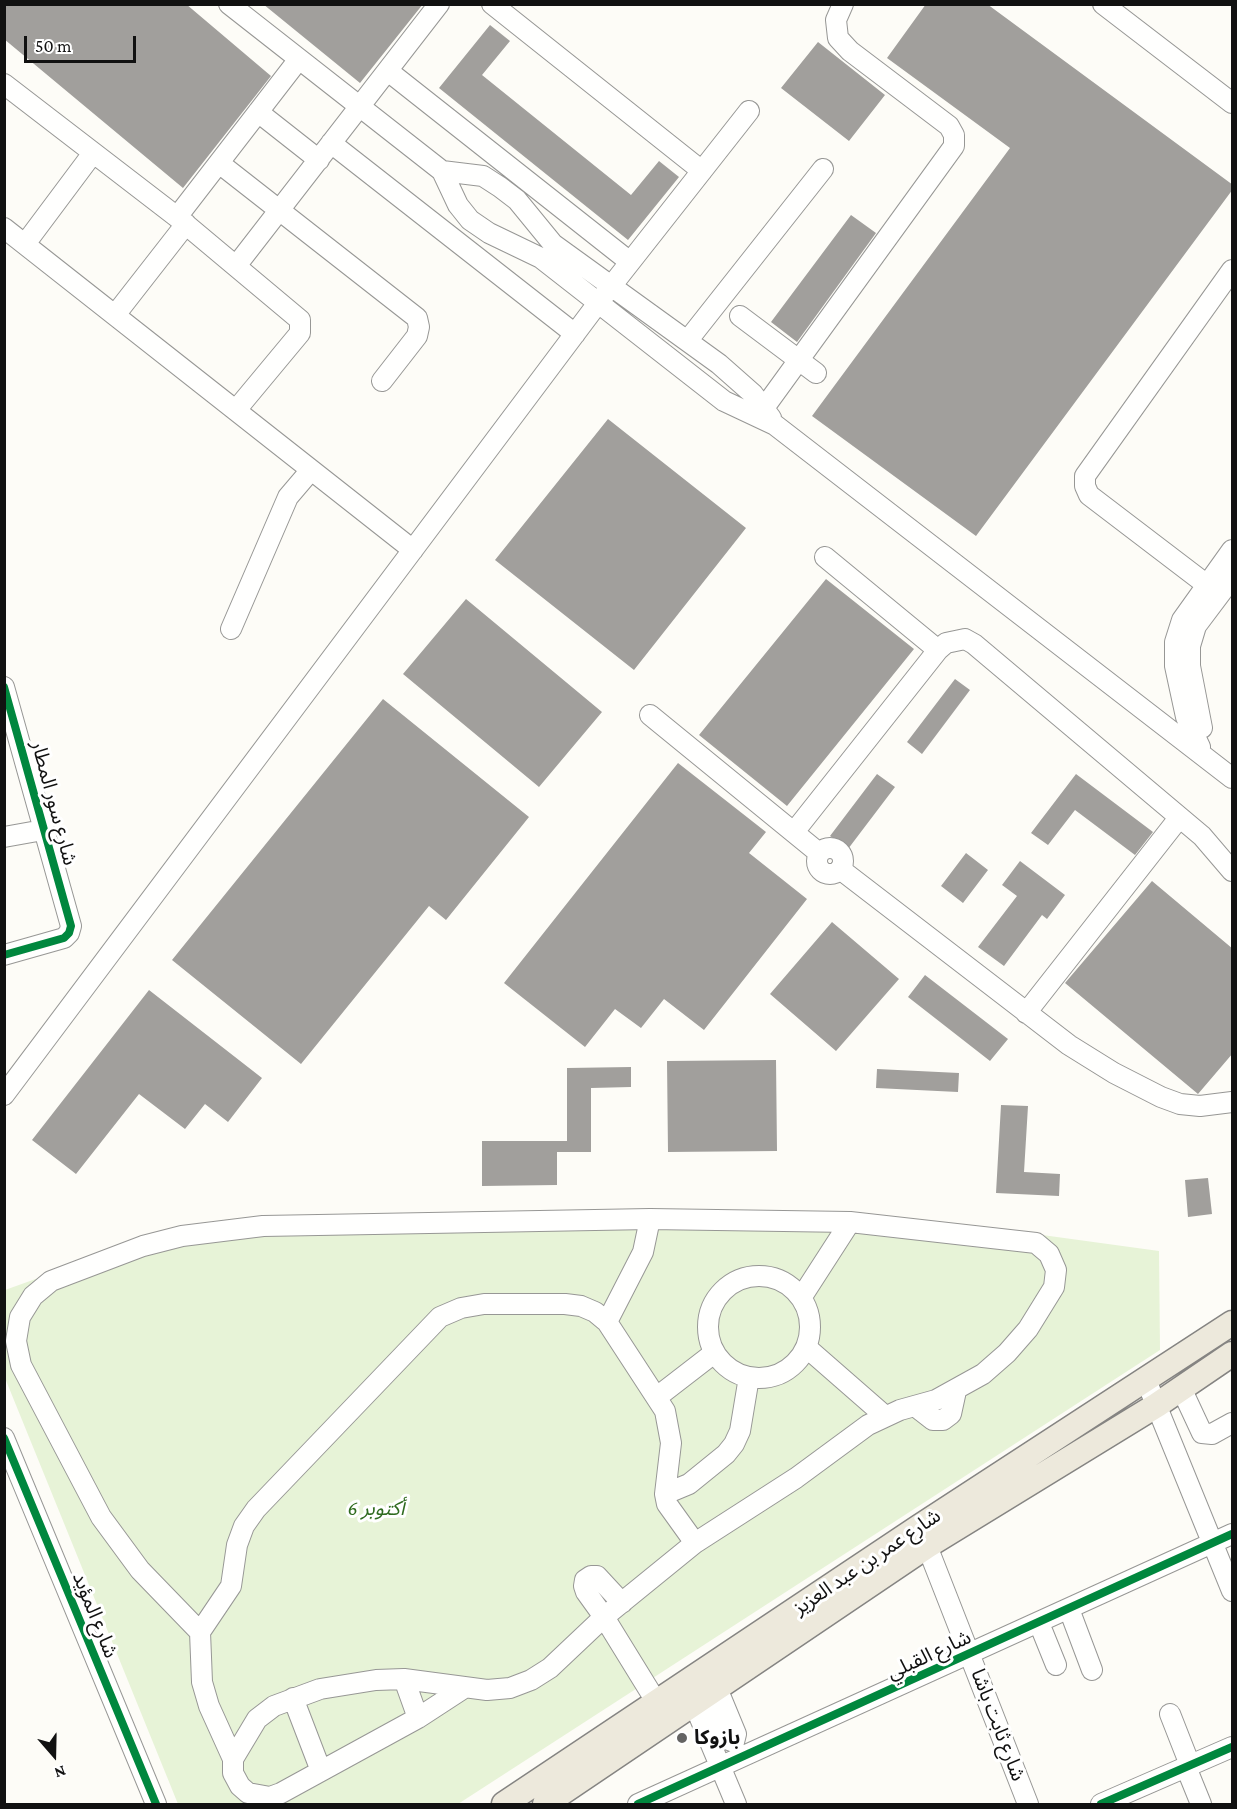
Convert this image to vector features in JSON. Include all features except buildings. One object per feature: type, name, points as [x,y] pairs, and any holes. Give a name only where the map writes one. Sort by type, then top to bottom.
[{"type":"main road","name":"شارع عمر بن عبد العزيز","points":[[504,1804],[1233,1323]]},
{"type":"main road","name":"شارع عمر بن عبد العزيز","points":[[545,1804],[927,1546],[1157,1406],[1181,1388],[1232,1357]]},
{"type":"street","points":[[230,4],[442,171],[458,205],[470,220],[489,233],[541,258],[724,401],[775,425],[1233,778]]},
{"type":"street","points":[[236,266],[439,4]]},
{"type":"street","points":[[492,4],[702,171]]},
{"type":"street","points":[[764,408],[954,146],[954,135],[949,126],[850,51],[838,38],[836,20],[843,4]]},
{"type":"street","points":[[1103,4],[1233,103]]},
{"type":"street","points":[[115,315],[219,163],[300,59]]},
{"type":"street","points":[[388,71],[630,261]]},
{"type":"street","points":[[4,84],[181,221],[296,314],[302,326],[300,333],[236,410]]},
{"type":"street","points":[[4,1095],[611,285],[749,111]]},
{"type":"street","points":[[258,112],[319,160]]},
{"type":"street","points":[[331,143],[574,334]]},
{"type":"street","points":[[25,244],[93,153]]},
{"type":"street","points":[[219,163],[417,318],[419,327],[417,336],[382,381]]},
{"type":"street","points":[[688,340],[823,169]]},
{"type":"street","points":[[442,171],[483,176],[500,187],[517,200],[553,244],[705,352],[741,382],[764,408],[775,425]]},
{"type":"street","points":[[4,228],[413,550]]},
{"type":"street","points":[[1207,585],[1096,501],[1085,486],[1085,476],[1233,270]]},
{"type":"street","points":[[740,316],[816,373]]},
{"type":"street","points":[[688,374],[705,352]]},
{"type":"street","points":[[231,628],[288,497],[311,470]]},
{"type":"street","points":[[1205,755],[1186,717],[1175,666],[1175,642],[1182,620],[1233,550]]},
{"type":"street","points":[[825,557],[938,650]]},
{"type":"street","points":[[1205,755],[1190,666],[1190,646],[1197,626],[1233,578]]},
{"type":"street","points":[[794,832],[938,650],[955,639],[965,639],[974,644],[1202,836],[1233,872]]},
{"type":"street","name":"شارع سور المطار","points":[[4,687],[12,742],[43,830],[71,926],[64,938],[4,955]]},
{"type":"street","points":[[650,715],[819,853],[817,864],[824,873],[830,874],[840,869],[1026,1013],[1087,1056],[1161,1098],[1200,1106],[1233,1102]]},
{"type":"street","points":[[1026,1013],[1179,818]]},
{"type":"street","points":[[4,837],[43,830]]},
{"type":"street","points":[[608,1322],[643,1252],[650,1219]]},
{"type":"street","points":[[200,1632],[141,1570],[101,1517],[21,1365],[16,1341],[20,1317],[33,1296],[51,1281],[143,1246],[222,1229],[650,1219],[850,1222],[1036,1243],[1049,1254],[1056,1270],[1054,1287],[1028,1329],[991,1367],[956,1391],[885,1416],[796,1478],[695,1543],[604,1617],[550,1668],[531,1680],[510,1688],[487,1690],[404,1679],[348,1683],[274,1706],[257,1719],[233,1759]]},
{"type":"street","points":[[801,1298],[850,1222]]},
{"type":"street","points":[[761,1276],[784,1283],[801,1298],[810,1322],[806,1347],[794,1364],[777,1375],[749,1377],[735,1373],[714,1353],[708,1338],[711,1307],[720,1294],[732,1284],[746,1277],[761,1276]]},
{"type":"street","points":[[464,1688],[418,1718],[270,1801],[259,1797],[239,1795],[233,1773],[233,1759],[209,1706],[202,1682],[200,1632],[222,1603],[231,1586],[237,1545],[244,1526],[256,1509],[440,1317],[461,1308],[484,1304],[565,1304],[581,1306],[595,1312],[608,1322],[657,1397],[670,1427],[665,1494],[672,1513],[695,1543]]},
{"type":"street","points":[[806,1347],[885,1416]]},
{"type":"street","points":[[657,1397],[714,1353]]},
{"type":"street","points":[[665,1494],[689,1484],[726,1454],[734,1444],[740,1431],[749,1377]]},
{"type":"street","points":[[1146,1380],[1233,1591]]},
{"type":"street","points":[[1181,1388],[1202,1433],[1212,1434],[1233,1423]]},
{"type":"street","name":"شارع المؤيد","points":[[4,1438],[156,1804]]},
{"type":"street","name":"شارع القبلي","points":[[638,1804],[1233,1534]]},
{"type":"street","name":"شارع ثابت باشا","points":[[927,1546],[1028,1804]]},
{"type":"street","points":[[622,1603],[597,1576],[591,1576],[585,1580],[586,1593],[604,1617],[657,1702]]},
{"type":"street","points":[[1069,1609],[1092,1670]]},
{"type":"street","points":[[1039,1623],[1056,1665]]},
{"type":"street","points":[[404,1679],[418,1718]]},
{"type":"street","points":[[706,1696],[721,1768],[736,1804]]},
{"type":"street","points":[[294,1698],[321,1771]]},
{"type":"street","points":[[1170,1714],[1200,1804]]},
{"type":"street","points":[[1101,1804],[1233,1747]]},
{"type":"green space","name":"6 أكتوبر","points":[[848,1215],[962,1224],[1159,1251],[1160,1350],[458,1804],[178,1804],[5,1378],[5,1290],[180,1227],[224,1220],[262,1217]]},
{"type":"cycle path","points":[[4,687],[71,926],[64,938],[4,955]]},
{"type":"cycle path","points":[[4,1438],[156,1804]]},
{"type":"cycle path","points":[[638,1804],[1232,1534]]},
{"type":"cycle path","points":[[1101,1804],[1232,1747]]},
{"type":"place","name":"بازوكا","points":[[682,1738]]}]
